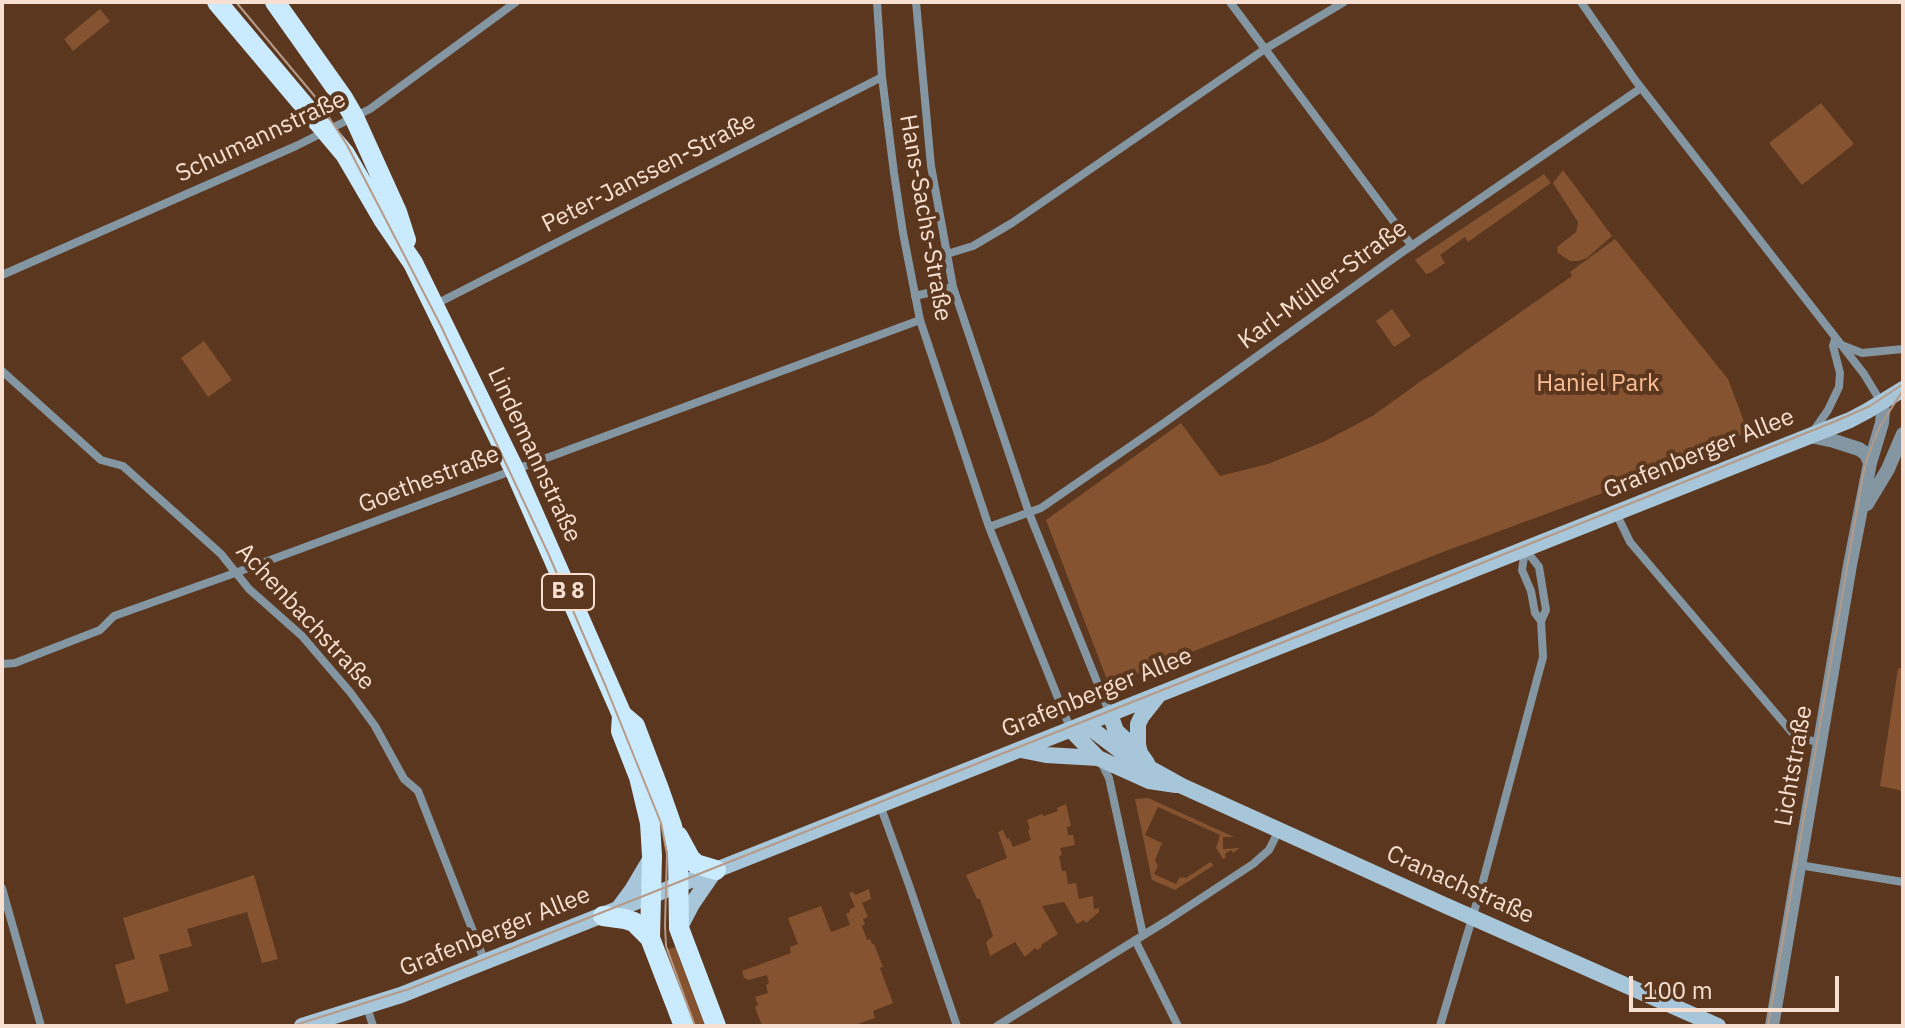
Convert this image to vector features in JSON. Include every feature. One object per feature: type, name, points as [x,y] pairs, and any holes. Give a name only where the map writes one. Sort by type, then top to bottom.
[{"type":"main road","name":"Lindemannstraße","points":[[217,2],[345,154],[413,263]]},
{"type":"main road","name":"Lindemannstraße","points":[[275,2],[354,117],[397,212],[413,263],[514,469],[622,715],[635,726],[672,826],[678,853],[678,886]]},
{"type":"main road","name":"Grafenberger Allee","points":[[302,1026],[367,1007],[485,962],[1021,750],[1850,420],[1903,389]]},
{"type":"main road","points":[[1140,753],[1138,724],[1158,695]]},
{"type":"main road","name":"Cranachstraße","points":[[1110,714],[1116,731],[1150,767]]},
{"type":"main road","name":"Lindemannstraße","points":[[622,715],[621,731],[648,811],[652,856],[651,897]]},
{"type":"main road","name":"Cranachstraße","points":[[1078,727],[1098,758]]},
{"type":"main road","name":"Cranachstraße","points":[[1078,727],[1182,786],[1718,1026]]},
{"type":"main road","name":"Cranachstraße","points":[[1021,750],[1098,758],[1149,781],[1182,786]]},
{"type":"main road","points":[[672,826],[690,858],[696,864],[716,871],[679,928]]},
{"type":"main road","points":[[652,856],[664,878],[678,886]]},
{"type":"main road","points":[[650,938],[634,922],[610,913],[632,890],[652,856]]},
{"type":"main road","name":"B 8","points":[[678,886],[679,928]]},
{"type":"main road","name":"B 8","points":[[651,897],[666,908],[679,928],[716,1026]]},
{"type":"main road","name":"B 8","points":[[651,897],[650,938],[684,1026]]},
{"type":"street","name":"Schumannstraße","points":[[2,275],[354,117],[383,101],[516,2]]},
{"type":"street","name":"Hans-Sachs-Straße","points":[[877,2],[882,77],[903,233],[920,320],[989,527],[1078,727]]},
{"type":"street","name":"Hans-Sachs-Straße","points":[[916,2],[931,166],[953,287],[1029,513],[1110,714]]},
{"type":"street","points":[[1230,2],[1412,246]]},
{"type":"street","points":[[947,254],[973,246],[1012,223],[1265,49],[1344,2]]},
{"type":"street","points":[[1581,2],[1641,88],[1864,374],[1881,403]]},
{"type":"street","name":"Peter-Janssen-Straße","points":[[433,305],[882,77]]},
{"type":"street","name":"Karl-Müller-Straße","points":[[1029,513],[1041,508],[1164,423],[1641,88]]},
{"type":"street","points":[[915,296],[953,287]]},
{"type":"street","name":"Goethestraße","points":[[2,664],[15,663],[100,630],[114,616],[920,320]]},
{"type":"street","points":[[1837,341],[1862,353],[1903,349]]},
{"type":"street","points":[[1837,341],[1833,346],[1840,373],[1839,387],[1810,436],[1859,449],[1866,454],[1870,463]]},
{"type":"street","name":"Achenbachstraße","points":[[2,371],[101,460],[123,466],[221,554],[249,589],[302,636],[326,663],[375,726],[404,779],[418,791],[485,962]]},
{"type":"street","name":"Lichtstraße","points":[[1772,1026],[1850,565],[1870,463],[1882,423],[1881,403]]},
{"type":"street","points":[[1861,515],[1888,469],[1903,434]]},
{"type":"street","points":[[989,527],[1029,513]]},
{"type":"street","points":[[1616,513],[1630,542],[1795,736],[1820,743]]},
{"type":"street","points":[[1525,549],[1522,570],[1531,591],[1535,613],[1541,621]]},
{"type":"street","points":[[1440,1026],[1543,657],[1541,621],[1546,610],[1539,567],[1525,549]]},
{"type":"street","points":[[1098,758],[1109,778],[1139,938],[1178,1026]]},
{"type":"street","points":[[880,805],[957,1026]]},
{"type":"street","points":[[997,1026],[1008,1023],[1253,864],[1269,850],[1279,830]]},
{"type":"street","points":[[1799,865],[1903,882]]},
{"type":"street","points":[[2,888],[41,1026]]},
{"type":"street","points":[[367,1007],[373,1026]]},
{"type":"green space","points":[[100,9],[110,21],[73,51],[64,39]]},
{"type":"green space","points":[[1821,103],[1854,144],[1802,185],[1769,143]]},
{"type":"green space","points":[[1563,170],[1612,236],[1587,258],[1578,261],[1570,261],[1558,253],[1557,247],[1576,232],[1578,222],[1553,183]]},
{"type":"green space","points":[[1544,174],[1551,183],[1468,242],[1465,237],[1440,255],[1445,263],[1430,273],[1426,274],[1415,260]]},
{"type":"green space","name":"Haniel Park","points":[[1615,239],[1728,379],[1748,432],[1600,494],[1435,555],[1109,685],[1046,520],[1181,423],[1220,476],[1268,464],[1323,442],[1374,415],[1572,276],[1570,272]]},
{"type":"green space","points":[[1392,309],[1411,336],[1394,347],[1376,321]]},
{"type":"green space","points":[[204,341],[232,380],[208,397],[181,358]]},
{"type":"green space","points":[[1898,668],[1903,668],[1903,791],[1880,786]]},
{"type":"green space","points":[[1148,798],[1234,837],[1223,837],[1223,849],[1240,848],[1233,853],[1231,850],[1223,859],[1216,848],[1220,835],[1158,807],[1145,835],[1162,843],[1155,860],[1158,866],[1154,874],[1176,884],[1180,877],[1186,878],[1210,862],[1214,865],[1175,890],[1152,880],[1135,799]]},
{"type":"green space","points":[[1066,804],[1071,826],[1067,827],[1068,835],[1073,835],[1075,845],[1060,848],[1062,871],[1066,871],[1068,884],[1076,883],[1079,899],[1093,896],[1094,909],[1099,908],[1099,912],[1086,923],[1084,920],[1077,924],[1064,902],[1042,906],[1058,934],[1025,957],[1015,942],[990,956],[986,942],[993,936],[980,899],[977,899],[966,875],[1007,858],[998,832],[1003,830],[1013,847],[1031,840],[1027,820],[1058,811],[1057,808]]},
{"type":"green space","points":[[254,875],[278,959],[262,963],[247,912],[187,929],[192,946],[159,955],[169,991],[126,1004],[115,965],[135,959],[123,918]]},
{"type":"green space","points":[[869,889],[871,899],[862,903],[868,917],[863,919],[865,924],[862,926],[867,940],[874,944],[893,1003],[873,1011],[875,1018],[852,1026],[762,1026],[755,997],[768,993],[767,975],[749,980],[744,978],[742,971],[791,953],[790,947],[798,944],[788,918],[821,906],[831,932],[850,925],[846,914],[855,907],[849,893],[855,895]]},
{"type":"green space","points":[[676,947],[705,1026],[692,1026],[665,950]]},
{"type":"tram line","points":[[236,2],[317,99],[347,145],[441,326],[548,553],[661,823],[667,854],[666,946],[695,1026]]},
{"type":"tram line","points":[[292,1026],[409,989],[1412,591],[1836,421],[1870,406],[1903,384]]},
{"type":"tram line","points":[[1768,1026],[1863,475],[1879,428],[1903,390]]}]
